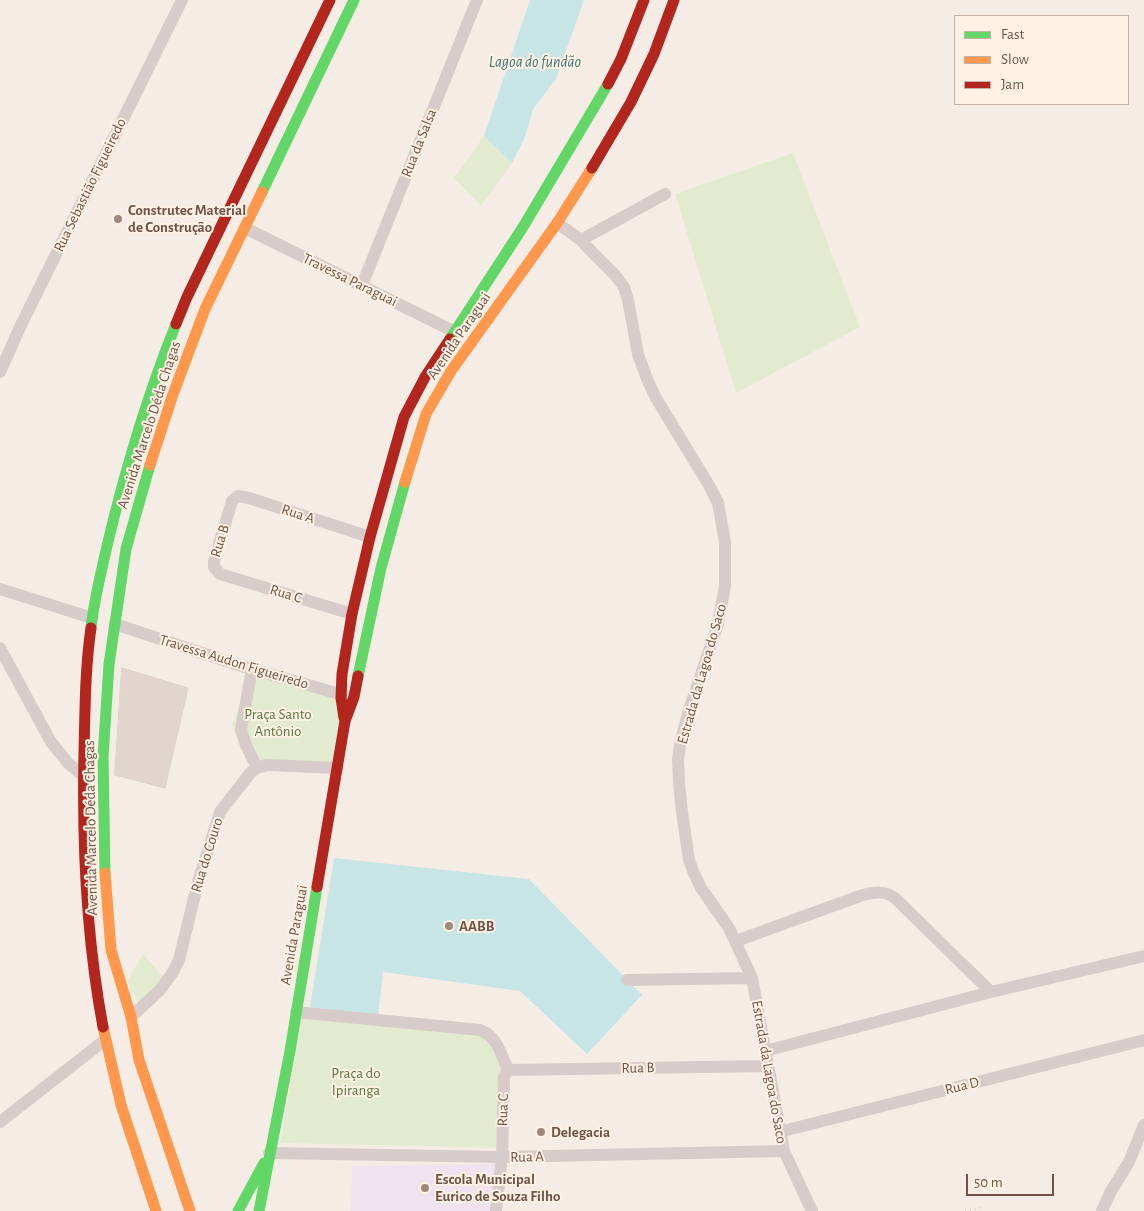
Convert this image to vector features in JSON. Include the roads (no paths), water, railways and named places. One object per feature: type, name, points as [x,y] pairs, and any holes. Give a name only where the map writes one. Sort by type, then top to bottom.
[{"type":"main road","name":"Avenida Marcelo Déda Chagas","points":[[156,1211],[134,1150],[132,1127],[105,1040],[91,958],[82,829],[85,716],[92,618],[103,564],[136,433],[167,345],[187,298],[330,0]]},
{"type":"main road","name":"Avenida Marcelo Déda Chagas","points":[[190,1211],[158,1142],[156,1120],[139,1060],[132,1017],[111,950],[105,883],[103,757],[109,664],[126,549],[151,458],[172,397],[205,309],[354,0]]},
{"type":"main road","name":"Avenida Paraguai","points":[[348,696],[343,666],[352,614],[370,537],[404,417],[425,377],[570,151],[604,92],[621,59],[644,0]]},
{"type":"main road","name":"Avenida Paraguai","points":[[258,1211],[264,1196],[269,1153],[283,1094],[348,696],[381,568],[412,456],[426,414],[451,371],[557,223],[631,102],[654,54],[674,0]]},
{"type":"main road","points":[[258,152],[277,161]]},
{"type":"main road","points":[[247,175],[266,183]]},
{"type":"main road","points":[[108,545],[126,549]]},
{"type":"main road","points":[[103,564],[123,569]]},
{"type":"main road","points":[[134,1150],[158,1142]]},
{"type":"main road","name":"Avenida Paraguai","points":[[238,1211],[269,1153]]},
{"type":"street","name":"Rua Sebastião Figueiredo","points":[[0,372],[21,325],[182,0]]},
{"type":"street","name":"Rua da Salsa","points":[[362,285],[477,0]]},
{"type":"street","points":[[581,240],[665,194]]},
{"type":"street","name":"Estrada da Lagoa do Saco","points":[[557,223],[581,240],[624,287],[638,354],[645,373],[656,398],[715,496],[721,516],[726,559],[722,607],[688,713],[678,760],[688,854],[693,872],[701,888],[736,940],[752,978],[779,1132],[784,1151],[812,1211]]},
{"type":"street","name":"Travessa Paraguai","points":[[245,228],[455,332]]},
{"type":"street","name":"Rua A","points":[[231,505],[235,497],[249,498],[370,537]]},
{"type":"street","name":"Rua B","points":[[220,574],[213,564],[231,505]]},
{"type":"street","name":"Rua C","points":[[220,574],[352,614]]},
{"type":"street","points":[[0,588],[92,618]]},
{"type":"street","name":"Travessa Audon Figueiredo","points":[[115,624],[252,669],[348,696]]},
{"type":"street","points":[[0,648],[51,742],[68,763],[83,776]]},
{"type":"street","points":[[252,669],[241,730],[257,768],[268,766],[337,768]]},
{"type":"street","name":"Rua do Couro","points":[[132,1017],[160,990],[180,960],[198,882],[217,819],[250,772],[257,768]]},
{"type":"street","points":[[736,940],[860,896],[885,893],[895,898],[991,992]]},
{"type":"street","points":[[765,1050],[991,992],[1144,956]]},
{"type":"street","points":[[627,980],[752,978]]},
{"type":"street","points":[[296,1012],[480,1030],[488,1033],[494,1039],[508,1070]]},
{"type":"street","points":[[0,1122],[105,1040]]},
{"type":"street","name":"Rua D","points":[[779,1132],[1144,1040]]},
{"type":"street","name":"Rua B","points":[[508,1070],[768,1066]]},
{"type":"street","name":"Rua C","points":[[496,1211],[502,1158],[504,1078],[508,1070]]},
{"type":"street","points":[[1102,1211],[1110,1193],[1129,1162],[1144,1125]]},
{"type":"street","name":"Rua A","points":[[269,1153],[502,1158],[784,1151]]},
{"type":"water","name":"Lagoa do fundão","points":[[530,0],[584,0],[556,79],[533,109],[525,137],[512,163],[484,136]]},
{"type":"water","name":"AABB","points":[[334,858],[529,879],[642,995],[587,1054],[520,991],[383,972],[378,1016],[310,1007]]},
{"type":"place","name":"Construtec Material de Construção","points":[[118,219]]},
{"type":"place","name":"AABB","points":[[449,926]]},
{"type":"place","name":"Delegacia","points":[[541,1132]]},
{"type":"place","name":"Escola Municipal Eurico de Souza Filho","points":[[425,1188]]},
{"type":"park label","name":"Praça Santo Antônio","points":[[278,722]]},
{"type":"park label","name":"Praça do Ipiranga","points":[[356,1082]]}]
